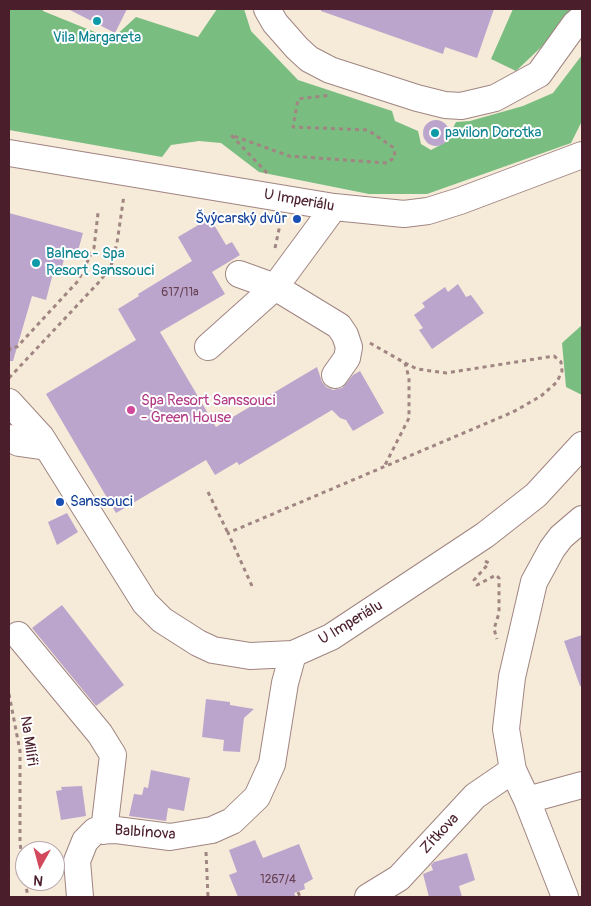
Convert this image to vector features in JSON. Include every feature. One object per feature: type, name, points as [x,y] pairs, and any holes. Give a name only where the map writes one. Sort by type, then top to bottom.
[{"type":"street","points":[[267,9],[275,23],[296,48],[330,70],[417,98],[445,105],[460,106],[495,98],[540,74],[575,24],[582,18]]},
{"type":"street","name":"U Imperiálu","points":[[9,153],[382,214],[428,212],[582,155]]},
{"type":"street","points":[[208,346],[275,287],[334,207]]},
{"type":"street","points":[[239,274],[275,287],[339,326],[345,335],[349,347],[347,358],[335,375]]},
{"type":"street","name":"U Imperiálu","points":[[9,402],[30,423],[47,447],[145,603],[162,620],[184,636],[213,650],[250,656],[293,654],[331,638],[485,535],[536,495],[582,445]]},
{"type":"street","points":[[9,438],[19,443],[47,447]]},
{"type":"street","points":[[565,897],[527,800],[513,770],[506,729],[508,703],[534,582],[561,537],[582,519]]},
{"type":"street","points":[[18,635],[100,734],[113,756],[104,831]]},
{"type":"street","name":"Balbínova","points":[[80,897],[77,861],[85,841],[95,831],[170,838],[212,830],[232,821],[245,811],[257,797],[272,764],[285,683],[293,654]]},
{"type":"street","name":"Zítkova","points":[[368,897],[399,878],[475,796],[513,770]]},
{"type":"street","points":[[527,800],[582,785]]},
{"type":"path","points":[[262,194],[268,172],[231,135],[289,156],[387,163],[395,157],[394,148],[368,130],[293,126],[298,99],[336,94]]},
{"type":"path","points":[[9,378],[100,281],[111,266],[123,209],[126,172]]},
{"type":"path","points":[[9,351],[11,347],[17,348],[78,280],[94,248],[98,213]]},
{"type":"path","points":[[228,533],[384,468],[520,408],[541,396],[557,382],[562,371],[561,362],[554,356],[446,373],[423,371],[339,326]]},
{"type":"path","points":[[384,468],[410,418],[409,378],[405,363]]},
{"type":"path","points":[[208,492],[252,586]]},
{"type":"path","points":[[489,564],[474,580],[477,585],[496,575],[499,578],[499,613],[494,630],[499,647]]},
{"type":"path","name":"Na Milíři","points":[[9,694],[20,751],[20,841]]},
{"type":"path","points":[[206,847],[208,897]]},
{"type":"path","points":[[298,892],[300,897]]},
{"type":"green space","points":[[9,9],[43,9],[43,11],[112,39],[136,17],[198,37],[217,9],[244,9],[251,31],[298,80],[392,111],[395,121],[418,131],[421,144],[431,150],[446,142],[456,122],[470,121],[523,106],[553,93],[582,55],[582,121],[571,143],[427,194],[369,194],[259,172],[221,143],[199,141],[171,145],[162,157],[9,130]]},
{"type":"green space","points":[[513,9],[571,9],[555,34],[516,71],[491,59]]},
{"type":"green space","points":[[582,325],[582,395],[566,387],[562,343]]},
{"type":"building","name":"Vila Margareta","points":[[68,9],[127,9],[115,33]]},
{"type":"building","points":[[321,9],[494,9],[477,58],[445,47],[443,54],[321,11]]},
{"type":"building","name":"pavilon Dorotka","points":[[436,120],[445,124],[449,133],[445,142],[436,146],[427,142],[423,133],[427,124]]},
{"type":"building","name":"Balneo - Spa Resort Sanssouci","points":[[9,213],[83,233],[76,258],[65,255],[60,275],[53,273],[46,300],[32,296],[13,361],[9,361]]},
{"type":"building","points":[[210,218],[226,245],[232,242],[240,255],[212,272],[225,294],[160,332],[216,427],[317,367],[322,382],[326,387],[333,390],[342,388],[353,375],[360,371],[384,413],[353,431],[346,420],[340,418],[332,410],[239,465],[237,462],[215,475],[206,460],[116,513],[46,394],[136,340],[118,309],[139,296],[138,294],[192,261],[178,237]]},
{"type":"building","points":[[458,284],[466,297],[471,295],[484,313],[432,349],[419,330],[423,328],[414,315],[425,307],[422,303],[445,287],[448,292]]},
{"type":"building","points":[[67,513],[78,532],[57,545],[48,522]]},
{"type":"building","points":[[62,605],[124,685],[96,706],[32,628]]},
{"type":"building","points":[[582,635],[582,686],[580,686],[564,641]]},
{"type":"building","points":[[206,699],[230,702],[230,705],[254,709],[244,718],[240,752],[223,751],[224,740],[202,737]]},
{"type":"building","points":[[151,770],[190,778],[184,811],[168,808],[166,821],[129,816],[134,794],[142,795],[144,787],[148,788]]},
{"type":"building","points":[[82,786],[86,816],[61,820],[56,791],[62,790],[61,787]]},
{"type":"building","points":[[255,840],[263,858],[299,844],[313,879],[304,884],[305,889],[294,893],[296,897],[238,897],[229,875],[237,872],[229,850]]},
{"type":"building","points":[[467,853],[475,880],[459,886],[462,897],[429,897],[423,874],[433,870],[431,865],[434,862]]},
{"type":"place","name":"Vila Margareta","points":[[97,21]]},
{"type":"place","name":"pavilon Dorotka","points":[[435,133]]},
{"type":"place","name":"Švýcarský dvůr","points":[[297,219]]},
{"type":"place","name":"Balneo - Spa Resort Sanssouci","points":[[36,263]]},
{"type":"place","name":"Spa Resort Sanssouci - Green House","points":[[131,410]]},
{"type":"place","name":"Sanssouci","points":[[60,502]]}]
